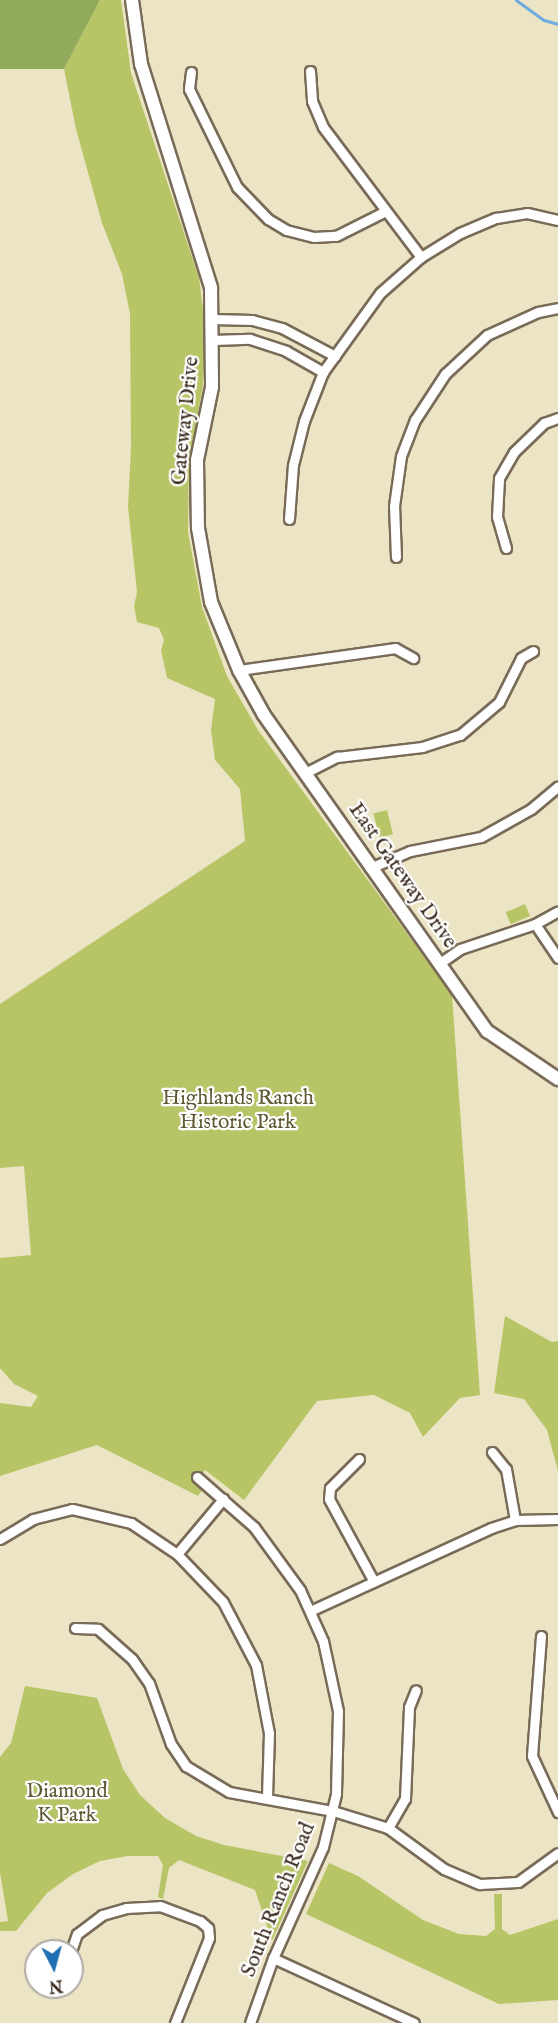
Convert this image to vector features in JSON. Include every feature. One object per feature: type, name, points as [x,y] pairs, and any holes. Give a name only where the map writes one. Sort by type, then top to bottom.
[{"type":"street","name":"Gateway Drive","points":[[132,0],[141,64],[211,288],[212,387],[197,460],[198,528],[211,602],[239,670]]},
{"type":"street","points":[[310,71],[312,100],[322,127],[384,212],[421,257]]},
{"type":"street","points":[[191,72],[189,88],[237,187],[268,219],[296,233],[336,236],[384,212]]},
{"type":"street","points":[[289,519],[293,465],[304,421],[323,372],[380,293],[421,257],[460,233],[495,218],[527,213],[558,219]]},
{"type":"street","points":[[396,557],[394,506],[401,456],[415,420],[445,374],[487,335],[538,312],[558,308]]},
{"type":"street","points":[[212,319],[252,320],[282,328],[335,356]]},
{"type":"street","points":[[213,340],[250,339],[286,351],[323,372]]},
{"type":"street","points":[[506,548],[497,517],[499,478],[514,452],[544,423],[558,418]]},
{"type":"street","points":[[239,670],[395,648],[413,658]]},
{"type":"street","points":[[307,772],[338,757],[422,747],[460,735],[477,724],[499,702],[521,658],[532,651]]},
{"type":"street","name":"East Gateway Drive","points":[[239,670],[264,715],[307,772],[370,868],[487,1031],[558,1079]]},
{"type":"street","points":[[370,868],[410,851],[481,837],[531,809],[558,786]]},
{"type":"street","points":[[440,963],[460,949],[535,924],[558,911]]},
{"type":"street","points":[[535,924],[558,958]]},
{"type":"street","points":[[492,1452],[506,1469],[515,1520]]},
{"type":"street","points":[[359,1460],[330,1488],[329,1499],[374,1582]]},
{"type":"street","name":"South Ranch Road","points":[[197,1477],[254,1527],[279,1556],[310,1611],[328,1657],[338,1711],[339,1758],[333,1811],[323,1847],[273,1958],[250,2023]]},
{"type":"street","points":[[177,1554],[223,1499]]},
{"type":"street","points":[[0,1539],[33,1519],[72,1509],[131,1522],[177,1554],[223,1602],[256,1665],[269,1733],[267,1798]]},
{"type":"street","points":[[310,1611],[515,1520],[558,1519]]},
{"type":"street","points":[[75,1628],[98,1629],[132,1659],[149,1683],[171,1744],[186,1766],[229,1792],[333,1811],[388,1828],[444,1869],[480,1884],[518,1882],[558,1853]]},
{"type":"street","points":[[541,1636],[532,1756],[558,1812]]},
{"type":"street","points":[[388,1828],[405,1799],[409,1707],[416,1690]]},
{"type":"street","points":[[75,1939],[77,1934],[102,1915],[126,1908],[160,1906],[200,1921],[208,1928],[209,1938],[175,2023]]},
{"type":"street","points":[[273,1958],[414,2023]]},
{"type":"green space","points":[[0,0],[100,0],[64,69],[0,69]]},
{"type":"green space","name":"Highlands Ranch Historic Park","points":[[100,0],[121,0],[131,73],[199,278],[206,332],[203,385],[189,463],[188,532],[202,607],[227,676],[258,730],[452,995],[480,1395],[460,1398],[423,1437],[410,1413],[374,1395],[317,1401],[244,1500],[205,1470],[195,1481],[203,1489],[198,1496],[97,1445],[0,1476],[0,1403],[31,1407],[38,1396],[14,1384],[0,1368],[0,1258],[31,1255],[24,1166],[0,1168],[0,1004],[245,841],[240,789],[215,760],[211,730],[215,699],[167,678],[161,650],[164,640],[159,628],[137,622],[134,606],[137,592],[128,507],[131,446],[130,314],[122,274],[102,223],[76,129],[64,69]]},
{"type":"green space","points":[[387,810],[393,834],[379,838],[373,813]]},
{"type":"green space","points":[[525,904],[530,916],[511,924],[506,912]]},
{"type":"green space","points":[[505,1316],[552,1342],[558,1341],[558,1471],[547,1430],[524,1399],[494,1393]]},
{"type":"green space","name":"Diamond K Park","points":[[25,1686],[97,1698],[123,1769],[140,1795],[165,1818],[196,1836],[224,1845],[308,1861],[272,1941],[255,1890],[179,1860],[169,1868],[163,1899],[158,1897],[163,1865],[158,1856],[128,1856],[100,1861],[73,1874],[47,1893],[16,1931],[0,1931],[0,1922],[8,1921],[0,1873],[0,1757],[11,1743]]},
{"type":"green space","points":[[329,1863],[358,1876],[423,1920],[459,1934],[486,1936],[495,1929],[494,1894],[502,1894],[502,1929],[510,1935],[558,1919],[558,2000],[499,2004],[306,1914]]},
{"type":"waterway","points":[[516,0],[544,20],[558,24]]}]
